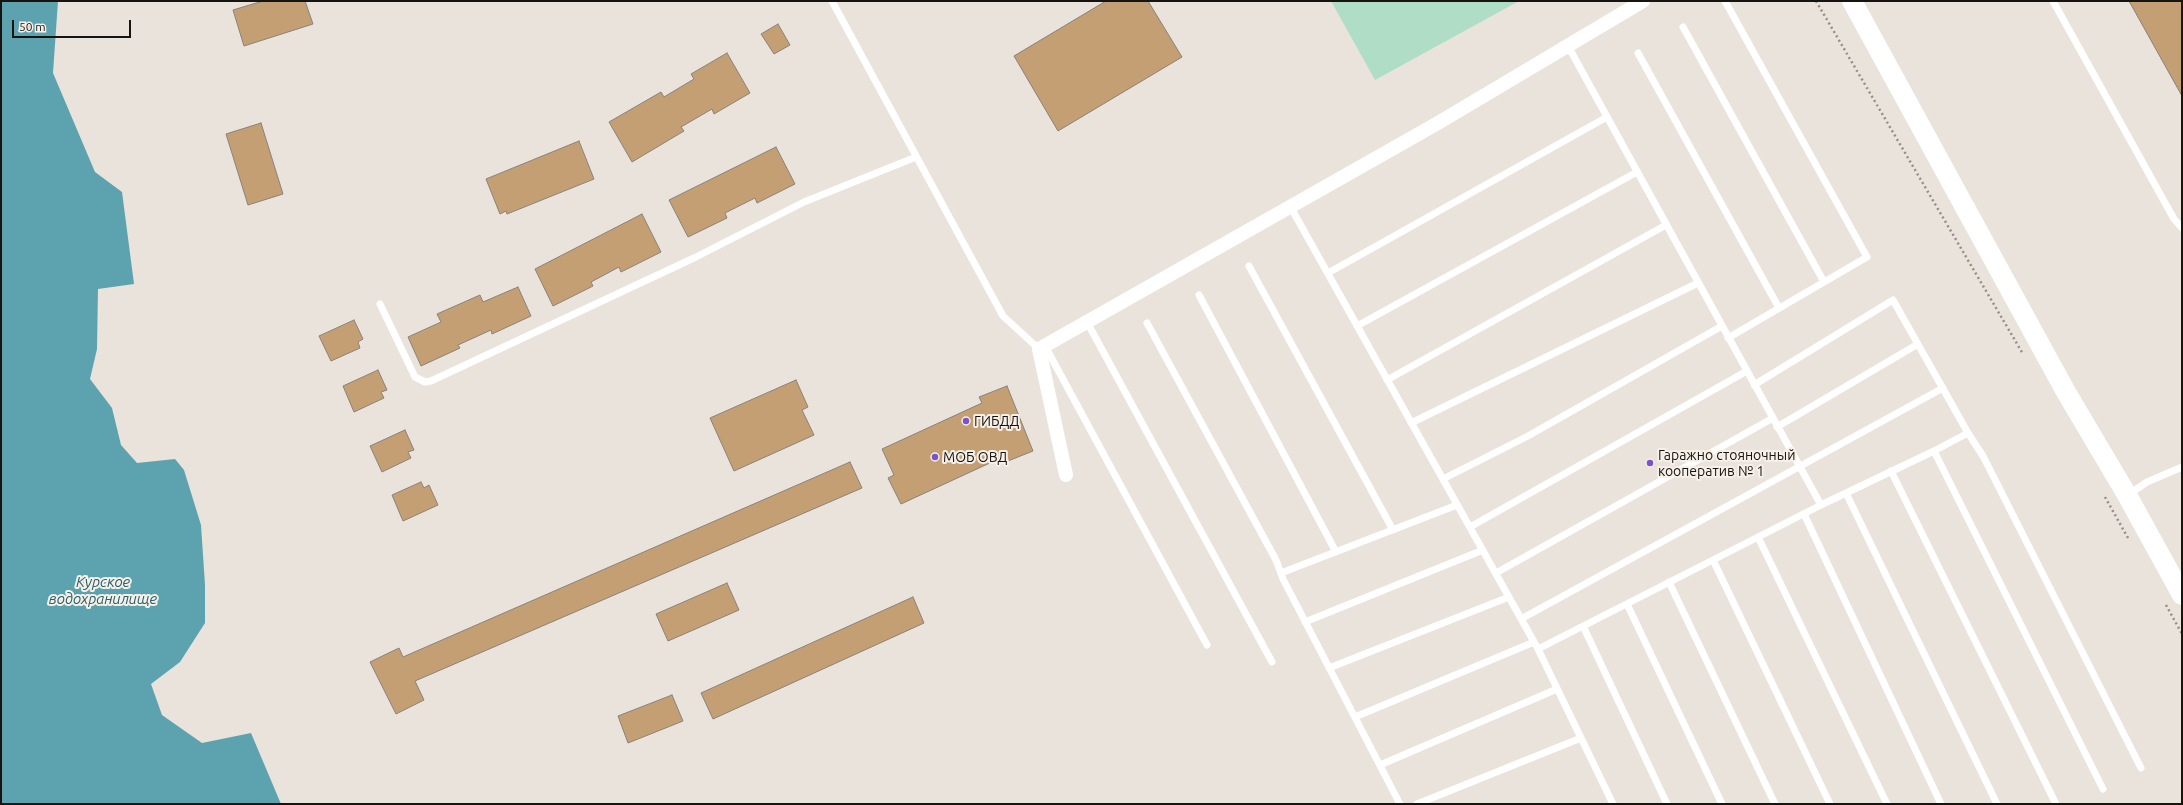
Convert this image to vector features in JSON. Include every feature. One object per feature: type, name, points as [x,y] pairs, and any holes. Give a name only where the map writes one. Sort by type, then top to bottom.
[{"type":"main road","points":[[1852,1],[2066,392],[2127,495],[2182,595]]},
{"type":"street","points":[[1066,475],[1042,347],[1438,123],[1643,1]]},
{"type":"lane","points":[[832,1],[1002,316],[1042,347],[1207,645]]},
{"type":"lane","points":[[1725,1],[1867,257],[1728,338]]},
{"type":"lane","points":[[2053,1],[2174,219],[2182,228]]},
{"type":"lane","points":[[1683,27],[1824,282]]},
{"type":"lane","points":[[1568,46],[1821,505]]},
{"type":"lane","points":[[1638,53],[1779,308]]},
{"type":"lane","points":[[1328,273],[1607,117]]},
{"type":"lane","points":[[380,304],[415,377],[425,382],[696,257],[804,202],[916,157]]},
{"type":"lane","points":[[1357,326],[1637,172]]},
{"type":"lane","points":[[1290,206],[1538,649],[1613,804]]},
{"type":"lane","points":[[1387,380],[1666,225]]},
{"type":"lane","points":[[1249,266],[1394,530]]},
{"type":"lane","points":[[1411,423],[1698,283]]},
{"type":"lane","points":[[1199,295],[1336,552]]},
{"type":"lane","points":[[1754,385],[1893,300],[1968,433],[1983,456],[2140,768]]},
{"type":"lane","points":[[1087,322],[1272,662]]},
{"type":"lane","points":[[1147,323],[1276,560],[1305,622],[1400,804]]},
{"type":"lane","points":[[1443,479],[1528,436],[1722,326]]},
{"type":"lane","points":[[1777,427],[1918,344]]},
{"type":"lane","points":[[1470,527],[1747,371]]},
{"type":"lane","points":[[1521,620],[1943,388]]},
{"type":"lane","points":[[1496,573],[1773,418]]},
{"type":"lane","points":[[1538,649],[1821,505],[1934,451],[1968,433]]},
{"type":"lane","points":[[1934,451],[2103,789]]},
{"type":"lane","points":[[2127,495],[2147,482],[2182,466]]},
{"type":"lane","points":[[1891,471],[2056,804]]},
{"type":"lane","points":[[1846,493],[1997,804]]},
{"type":"lane","points":[[1281,573],[1457,505]]},
{"type":"lane","points":[[1804,514],[1941,804]]},
{"type":"lane","points":[[1758,537],[1887,804]]},
{"type":"lane","points":[[1305,622],[1483,550]]},
{"type":"lane","points":[[1714,560],[1830,804]]},
{"type":"lane","points":[[1669,582],[1775,804]]},
{"type":"lane","points":[[1329,668],[1509,597]]},
{"type":"lane","points":[[1627,604],[1722,804]]},
{"type":"lane","points":[[1583,626],[1667,804]]},
{"type":"lane","points":[[1355,717],[1534,642]]},
{"type":"lane","points":[[1380,766],[1557,689]]},
{"type":"lane","points":[[1417,804],[1581,738]]},
{"type":"path","points":[[1816,1],[2026,358]]},
{"type":"path","points":[[2105,496],[2132,544]]},
{"type":"path","points":[[2163,600],[2182,634]]},
{"type":"green space","points":[[1331,1],[1519,1],[1375,80]]},
{"type":"water","name":"Курское водохранилище","points":[[1,1],[58,1],[53,73],[95,172],[122,192],[134,284],[98,289],[97,349],[90,379],[112,408],[121,445],[137,463],[175,459],[184,470],[201,525],[205,585],[205,623],[180,662],[151,684],[162,715],[202,743],[251,733],[281,804],[1,804]]},
{"type":"building","points":[[263,1],[305,1],[313,24],[244,46],[233,10]]},
{"type":"building","points":[[1106,1],[1148,1],[1182,57],[1058,131],[1014,56]]},
{"type":"building","points":[[2129,1],[2182,1],[2182,96]]},
{"type":"building","points":[[778,24],[790,45],[774,54],[761,34]]},
{"type":"building","points":[[727,53],[750,93],[714,114],[712,109],[681,127],[684,131],[632,162],[609,122],[661,92],[664,97],[694,79],[691,74]]},
{"type":"building","points":[[261,123],[283,194],[248,205],[226,134]]},
{"type":"building","points":[[579,141],[594,179],[507,214],[506,211],[500,214],[486,179]]},
{"type":"building","points":[[776,147],[795,184],[757,203],[755,198],[725,213],[727,218],[688,237],[669,200]]},
{"type":"building","points":[[642,214],[661,252],[621,272],[619,267],[591,282],[593,286],[553,306],[535,269]]},
{"type":"building","points":[[518,287],[531,316],[492,334],[491,330],[458,345],[460,348],[421,366],[408,337],[441,322],[437,314],[480,295],[483,302]]},
{"type":"building","points":[[354,320],[363,339],[358,342],[360,348],[331,361],[319,336]]},
{"type":"building","points":[[378,370],[387,390],[381,392],[384,398],[354,412],[343,386]]},
{"type":"building","points":[[796,380],[808,407],[802,410],[814,435],[734,471],[710,418]]},
{"type":"building","name":"МОБ ОВД","points":[[1007,386],[1033,451],[1008,461],[1005,456],[901,504],[888,478],[894,475],[882,449],[982,403],[979,397]]},
{"type":"building","points":[[405,430],[414,450],[408,452],[411,458],[382,472],[370,446]]},
{"type":"building","points":[[850,462],[862,488],[415,681],[424,700],[396,714],[370,662],[399,648],[403,657]]},
{"type":"building","points":[[421,482],[424,488],[429,485],[438,505],[403,521],[392,495]]},
{"type":"building","points":[[727,583],[739,610],[668,641],[656,614]]},
{"type":"building","points":[[913,597],[924,623],[713,719],[701,693]]},
{"type":"building","points":[[672,695],[683,721],[628,743],[618,716]]},
{"type":"place","name":"ГИБДД","points":[[966,421]]},
{"type":"place","name":"МОБ ОВД","points":[[935,457]]},
{"type":"place","name":"Гаражно стояночный кооператив № 1","points":[[1650,463]]}]
